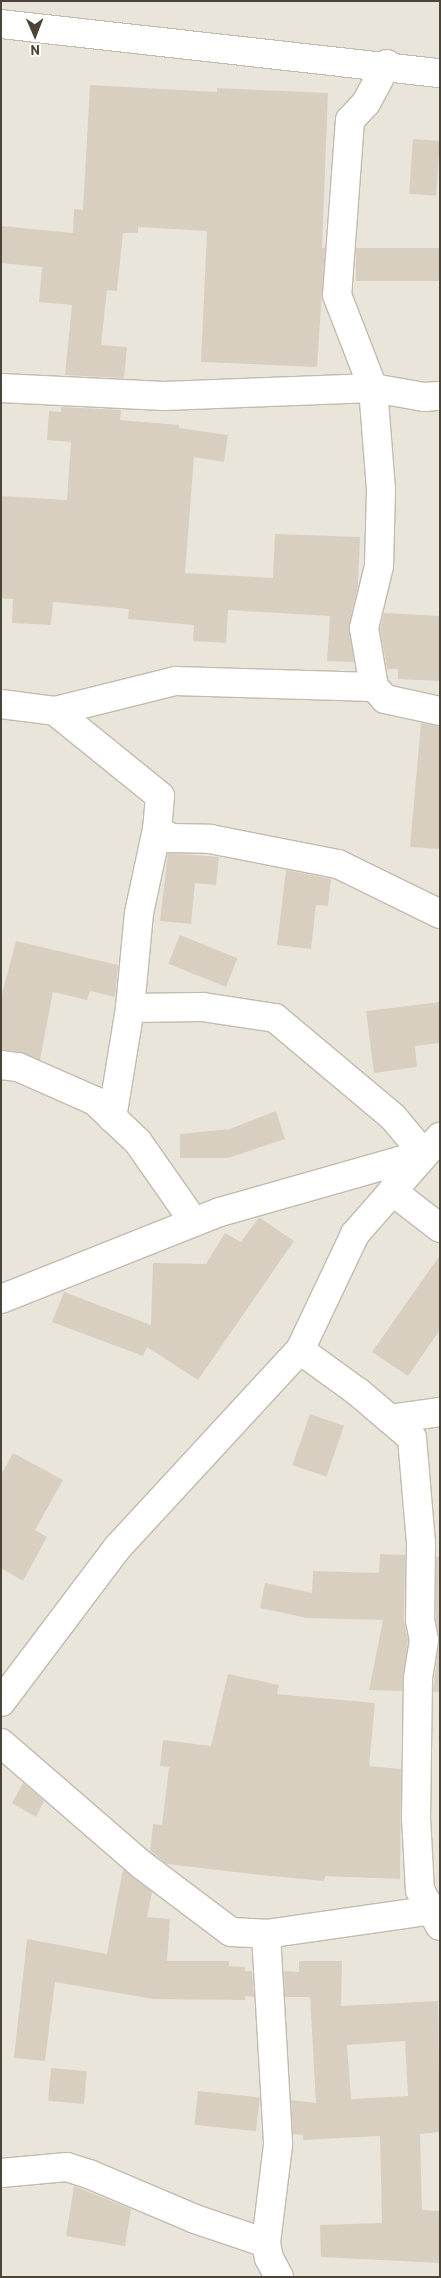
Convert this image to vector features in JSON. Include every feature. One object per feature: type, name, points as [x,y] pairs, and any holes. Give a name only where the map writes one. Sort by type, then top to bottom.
[{"type":"street","points":[[1,24],[258,54],[387,64],[440,73]]},
{"type":"street","points":[[387,64],[366,103],[350,120],[337,295],[373,388],[381,490],[379,566],[364,628],[374,687],[385,699],[440,711]]},
{"type":"street","points":[[1,388],[164,396],[373,388],[440,396]]},
{"type":"street","points":[[1,704],[55,711],[175,681],[374,687]]},
{"type":"street","points":[[55,711],[160,796],[158,829],[139,913],[130,1008],[112,1118]]},
{"type":"street","points":[[158,829],[170,838],[210,839],[338,864],[440,914]]},
{"type":"street","points":[[130,1008],[202,1007],[274,1018],[393,1117],[432,1145]]},
{"type":"street","points":[[1,1065],[18,1067],[95,1101],[138,1142],[194,1222]]},
{"type":"street","points":[[1,1702],[118,1547],[300,1350],[355,1234],[432,1145]]},
{"type":"street","points":[[1,1299],[194,1222],[432,1145]]},
{"type":"street","points":[[392,1191],[440,1228]]},
{"type":"street","points":[[1,1743],[142,1865],[231,1932],[266,1934],[436,1918],[420,1890],[416,1818],[418,1678],[432,1641],[420,1620],[421,1543],[412,1438],[300,1350]]},
{"type":"street","points":[[390,1419],[440,1412]]},
{"type":"street","points":[[266,1934],[278,2145],[266,2243],[269,2258],[279,2277]]},
{"type":"street","points":[[1,2173],[66,2167],[152,2198],[195,2219],[266,2243]]},
{"type":"shaded area","points":[[1,1],[440,1],[440,2277],[1,2277]]},
{"type":"building","points":[[90,85],[217,92],[217,88],[328,93],[322,248],[325,248],[317,367],[201,362],[207,231],[138,227],[138,233],[123,233],[117,291],[107,290],[101,345],[127,347],[124,378],[65,375],[72,305],[39,302],[42,267],[1,263],[1,226],[73,233],[74,209],[83,210]]},
{"type":"building","points":[[413,139],[440,141],[436,196],[409,194]]},
{"type":"building","points":[[356,248],[440,248],[440,281],[356,281]]},
{"type":"building","points":[[61,407],[121,410],[120,420],[179,425],[179,428],[228,435],[224,462],[194,457],[185,573],[273,578],[275,534],[360,537],[358,586],[349,625],[354,662],[327,661],[330,616],[228,610],[226,643],[193,641],[194,625],[128,619],[129,609],[53,602],[51,625],[12,623],[13,599],[1,598],[1,496],[67,500],[71,442],[47,440],[49,411],[61,412]]},
{"type":"building","points":[[384,613],[440,616],[440,681],[398,679],[398,669],[387,669],[380,629]]},
{"type":"building","points":[[421,723],[440,726],[440,849],[410,847]]},
{"type":"building","points":[[168,853],[219,857],[216,885],[195,883],[191,924],[160,921]]},
{"type":"building","points":[[286,870],[331,879],[328,906],[316,905],[311,949],[277,945]]},
{"type":"building","points":[[180,935],[237,958],[226,987],[168,964]]},
{"type":"building","points":[[16,941],[118,965],[115,997],[90,991],[87,1000],[53,992],[40,1060],[20,1052],[1,1050],[1,998]]},
{"type":"building","points":[[440,1002],[440,1043],[415,1046],[417,1067],[374,1073],[366,1011]]},
{"type":"building","points":[[276,1111],[285,1139],[228,1158],[180,1158],[180,1134],[230,1129]]},
{"type":"building","points":[[259,1217],[294,1241],[198,1380],[147,1347],[143,1356],[52,1322],[64,1292],[151,1325],[153,1263],[206,1264],[225,1233],[241,1242]]},
{"type":"building","points":[[440,1255],[440,1330],[408,1376],[372,1352]]},
{"type":"building","points":[[310,1414],[344,1426],[326,1477],[292,1465]]},
{"type":"building","points":[[13,1453],[63,1480],[35,1530],[47,1537],[23,1581],[1,1568],[1,1475]]},
{"type":"building","points":[[380,1554],[405,1555],[404,1620],[408,1640],[402,1691],[369,1690],[383,1620],[307,1618],[260,1608],[265,1583],[312,1593],[313,1571],[379,1573]]},
{"type":"building","points":[[436,1557],[440,1557],[440,1692],[433,1692],[439,1642],[436,1619]]},
{"type":"building","points":[[228,1674],[279,1685],[277,1694],[375,1703],[369,1766],[401,1769],[400,1879],[325,1876],[324,1881],[261,1875],[167,1864],[150,1851],[153,1824],[162,1825],[169,1767],[160,1766],[163,1740],[211,1746]]},
{"type":"building","points":[[23,1783],[44,1801],[36,1817],[12,1803]]},
{"type":"building","points":[[123,1869],[152,1892],[147,1917],[170,1919],[167,1961],[229,1961],[229,1966],[245,1967],[245,1971],[252,1971],[254,1997],[245,1996],[245,2000],[153,1999],[55,1982],[45,2061],[14,2058],[27,1939],[107,1954]]},
{"type":"building","points":[[299,1961],[342,1961],[341,2006],[438,2001],[440,2132],[420,2134],[422,2210],[440,2211],[440,2263],[321,2257],[320,2225],[382,2223],[380,2136],[303,2140],[303,2135],[293,2134],[291,2100],[316,2103],[310,1997],[285,1997],[284,1971],[299,1972]],"holes":[[[405,2041],[408,2096],[351,2099],[347,2045]]]},
{"type":"building","points":[[51,2068],[87,2071],[84,2104],[48,2101]]},
{"type":"building","points":[[198,2091],[260,2097],[256,2131],[194,2125]]},
{"type":"building","points":[[74,2186],[131,2209],[125,2246],[66,2236]]}]
